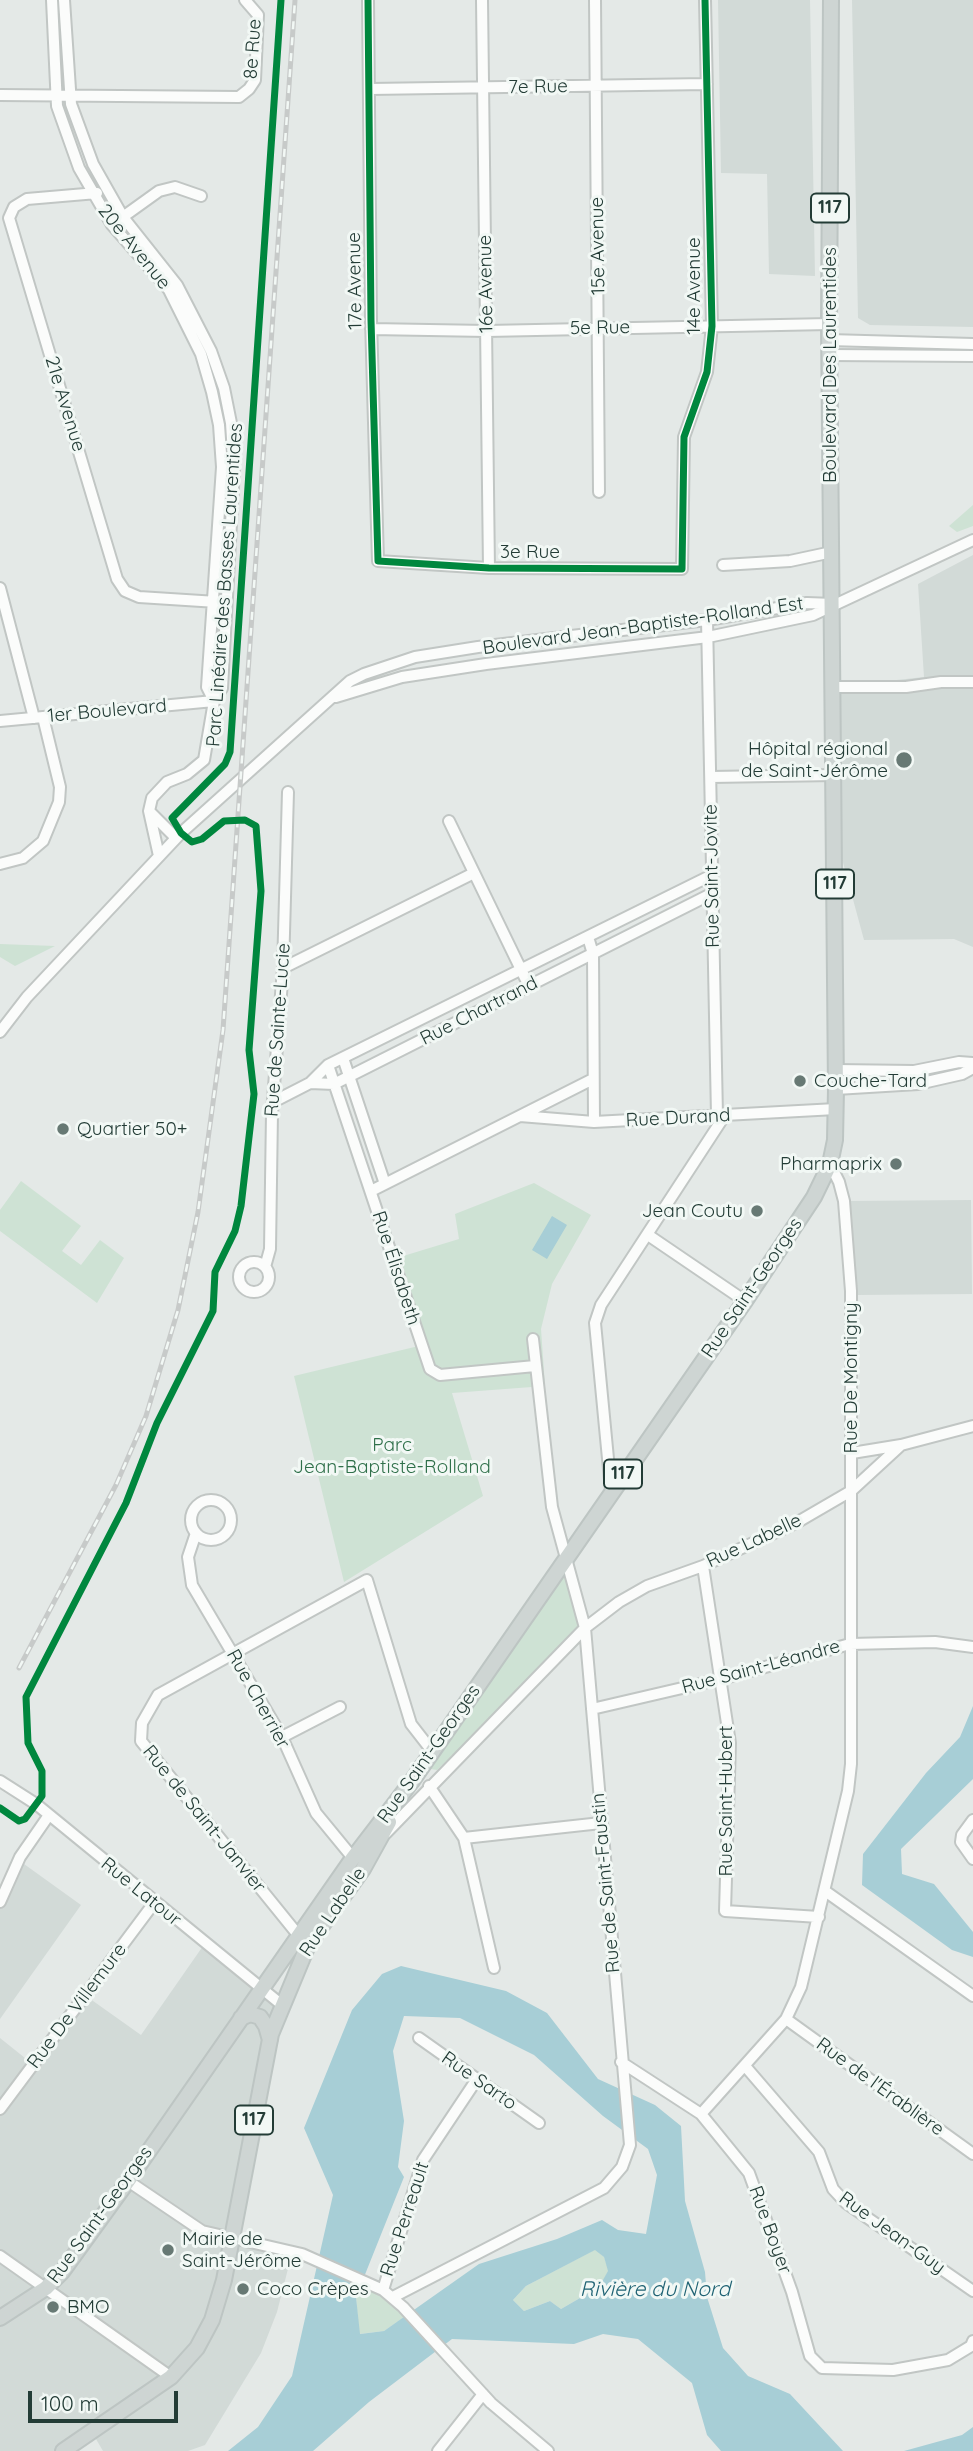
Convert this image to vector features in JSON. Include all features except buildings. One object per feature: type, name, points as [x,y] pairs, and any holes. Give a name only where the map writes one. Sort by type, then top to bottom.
[{"type":"main road","name":"Boulevard Des Laurentides","points":[[831,0],[829,347],[833,604]]},
{"type":"main road","name":"117","points":[[830,1164],[835,1140],[836,1109],[833,604]]},
{"type":"main road","name":"Rue Saint-Georges","points":[[0,2318],[46,2288],[128,2181],[353,1858],[412,1781],[611,1490],[745,1301],[814,1197],[830,1164]]},
{"type":"main road","name":"Rue Labelle","points":[[63,2451],[81,2446],[171,2377],[197,2348],[212,2320],[223,2280],[270,2039],[282,2005],[308,1945],[380,1840],[412,1781]]},
{"type":"main road","points":[[241,2018],[250,2014],[260,2017],[270,2039]]},
{"type":"street","name":"20e Avenue","points":[[52,0],[55,98],[66,134],[93,195],[112,225],[169,290],[201,355],[212,392],[222,467],[206,687],[214,701]]},
{"type":"street","name":"20e Avenue","points":[[64,0],[70,97],[93,164],[123,217],[177,285],[211,351],[224,388],[234,469],[222,688],[214,701],[204,760],[160,788],[152,798],[149,811]]},
{"type":"street","name":"8e Rue","points":[[70,97],[239,97],[255,80],[258,15],[245,0]]},
{"type":"street","name":"17e Avenue","points":[[368,0],[371,330],[378,561]]},
{"type":"street","name":"16e Avenue","points":[[482,0],[489,568]]},
{"type":"street","name":"15e Avenue","points":[[595,0],[600,327],[599,492]]},
{"type":"street","name":"14e Avenue","points":[[682,569],[684,437],[707,372],[712,326],[705,0]]},
{"type":"street","name":"7e Rue","points":[[370,89],[706,84]]},
{"type":"street","points":[[0,95],[70,97]]},
{"type":"street","points":[[112,225],[167,189],[190,190],[201,196]]},
{"type":"street","name":"21e Avenue","points":[[106,190],[93,195],[27,199],[14,206],[9,218],[13,232],[117,579],[125,591],[139,597],[227,603]]},
{"type":"street","name":"5e Rue","points":[[371,330],[487,331],[829,324]]},
{"type":"street","points":[[829,347],[973,344]]},
{"type":"street","points":[[829,347],[973,356]]},
{"type":"street","points":[[833,604],[853,599],[973,540]]},
{"type":"street","points":[[723,565],[790,561],[832,552]]},
{"type":"street","name":"3e Rue","points":[[378,561],[489,568],[682,569]]},
{"type":"street","points":[[0,588],[60,787],[59,802],[43,841],[23,858],[0,864]]},
{"type":"street","name":"Boulevard Jean-Baptiste-Rolland Est","points":[[0,1032],[27,997],[176,838],[350,681],[393,663],[478,647],[708,620],[807,603],[833,604]]},
{"type":"street","name":"Boulevard Jean-Baptiste-Rolland Est","points":[[333,699],[402,677],[708,637],[813,615],[833,604]]},
{"type":"street","name":"Rue Saint-Jovite","points":[[708,620],[712,875],[721,1115]]},
{"type":"street","points":[[534,640],[536,658]]},
{"type":"street","points":[[478,647],[480,665]]},
{"type":"street","points":[[833,687],[906,687],[941,682],[973,682]]},
{"type":"street","name":"1er Boulevard","points":[[0,721],[214,701]]},
{"type":"street","points":[[710,777],[835,775]]},
{"type":"street","name":"Rue de Sainte-Lucie","points":[[265,1266],[270,1249],[273,1102],[283,968],[288,792]]},
{"type":"street","points":[[149,811],[176,838]]},
{"type":"street","points":[[149,811],[159,856]]},
{"type":"street","points":[[449,821],[529,986]]},
{"type":"street","points":[[283,968],[474,873]]},
{"type":"street","name":"Rue Chartrand","points":[[273,1102],[310,1083],[328,1065],[712,875]]},
{"type":"street","name":"Rue Chartrand","points":[[310,1083],[334,1084],[713,893]]},
{"type":"street","points":[[638,912],[646,927]]},
{"type":"street","points":[[588,937],[593,954],[594,1122]]},
{"type":"street","name":"Rue Élisabeth","points":[[343,1058],[385,1184]]},
{"type":"street","points":[[836,1070],[914,1071],[959,1062],[973,1065]]},
{"type":"street","name":"Rue Élisabeth","points":[[328,1065],[430,1369],[435,1374],[535,1366]]},
{"type":"street","points":[[836,1089],[918,1084],[962,1074],[973,1065]]},
{"type":"street","points":[[370,1191],[593,1079]]},
{"type":"street","name":"Rue Durand","points":[[520,1115],[594,1122],[836,1109]]},
{"type":"street","points":[[611,1490],[595,1323],[601,1305],[648,1235],[721,1115]]},
{"type":"street","name":"Rue De Montigny","points":[[701,2114],[786,2019],[801,1987],[841,1829],[851,1764],[851,1292],[844,1201],[830,1164]]},
{"type":"street","points":[[648,1235],[745,1301]]},
{"type":"street","name":"Rue de Saint-Faustin","points":[[393,2297],[604,2188],[622,2167],[630,2145],[585,1628],[552,1507],[533,1339]]},
{"type":"street","points":[[852,1452],[901,1445],[973,1426]]},
{"type":"street","name":"Rue Labelle","points":[[380,1840],[429,1786],[585,1628],[619,1602],[647,1586],[703,1566],[796,1523],[851,1491],[901,1445]]},
{"type":"street","name":"Rue Cherrier","points":[[196,1533],[188,1557],[192,1585],[282,1737],[316,1813],[353,1858]]},
{"type":"street","name":"Rue Saint-Hubert","points":[[703,1566],[730,1743],[725,1911],[819,1917]]},
{"type":"street","points":[[232,1652],[367,1580],[411,1724],[432,1751]]},
{"type":"street","name":"Rue Saint-Léandre","points":[[592,1709],[721,1679],[850,1644],[936,1642],[973,1647]]},
{"type":"street","name":"Rue de Saint-Janvier","points":[[232,1652],[158,1695],[142,1723],[141,1741],[299,1936]]},
{"type":"street","points":[[282,1737],[340,1707]]},
{"type":"street","name":"Rue Latour","points":[[0,1781],[49,1815],[282,2005]]},
{"type":"street","points":[[429,1786],[464,1838],[494,1968]]},
{"type":"street","points":[[0,1902],[20,1857],[49,1815]]},
{"type":"street","points":[[973,1820],[962,1835],[963,1849],[973,1859]]},
{"type":"street","points":[[464,1838],[601,1823]]},
{"type":"street","points":[[825,1891],[973,1996]]},
{"type":"street","name":"Rue De Villemure","points":[[0,2109],[154,1903]]},
{"type":"street","name":"Rue de l'Érablière","points":[[786,2019],[973,2154]]},
{"type":"street","name":"Rue Sarto","points":[[419,2038],[539,2123]]},
{"type":"street","name":"Rue Boyer","points":[[621,2062],[701,2114],[749,2173],[792,2292],[810,2356],[822,2368],[893,2370],[948,2360],[971,2346],[973,2341]]},
{"type":"street","name":"Rue Jean-Guy","points":[[745,2066],[819,2152],[833,2189],[846,2203],[973,2291]]},
{"type":"street","name":"Rue Perreault","points":[[383,2290],[423,2160],[477,2079]]},
{"type":"street","points":[[128,2181],[202,2231],[306,2255],[383,2290],[403,2307],[483,2394],[548,2451]]},
{"type":"street","points":[[0,2256],[171,2377]]},
{"type":"street","points":[[438,2451],[483,2394]]},
{"type":"shaded area","points":[[718,0],[810,0],[815,276],[769,274],[767,174],[721,173]]},
{"type":"shaded area","points":[[852,0],[973,0],[973,327],[870,325],[858,318]]},
{"type":"shaded area","name":"Hôpital régional de Saint-Jérôme","points":[[973,555],[973,947],[954,939],[864,940],[835,833],[833,687],[924,677],[918,584]]},
{"type":"shaded area","points":[[971,1200],[972,1294],[858,1295],[848,1201]]},
{"type":"shaded area","points":[[24,1864],[81,1905],[0,2019],[0,1898]]},
{"type":"shaded area","points":[[203,1946],[283,2013],[276,2035],[234,2242],[291,2257],[277,2312],[261,2353],[205,2445],[188,2451],[103,2451],[93,2434],[68,2451],[0,2451],[0,2038],[30,2062],[79,1991],[141,2035]]},
{"type":"green space","points":[[973,505],[973,526],[957,532],[949,526]]},
{"type":"green space","points":[[0,944],[55,946],[15,966],[0,957]]},
{"type":"green space","points":[[21,1181],[81,1226],[62,1251],[81,1265],[100,1240],[124,1258],[97,1303],[0,1231],[0,1210]]},
{"type":"green space","name":"Parc Jean-Baptiste-Rolland","points":[[534,1183],[591,1215],[552,1284],[541,1329],[545,1386],[452,1393],[483,1496],[344,1582],[294,1376],[427,1344],[400,1257],[459,1239],[455,1214]]},
{"type":"green space","points":[[566,1558],[585,1628],[437,1770],[431,1769],[430,1763]]},
{"type":"green space","points":[[596,2249],[604,2257],[609,2271],[599,2287],[561,2309],[550,2301],[524,2311],[513,2300],[526,2286]]},
{"type":"green space","points":[[361,2283],[383,2290],[406,2316],[384,2331],[359,2334],[356,2297]]},
{"type":"water","points":[[552,1216],[567,1225],[547,1259],[532,1250]]},
{"type":"water","points":[[973,1706],[973,1779],[901,1849],[902,1874],[934,1884],[973,1932],[973,1957],[952,1950],[862,1885],[863,1854],[926,1773],[960,1737]]},
{"type":"water","name":"Rivière du Nord","points":[[401,1966],[506,1991],[547,2013],[598,2079],[655,2105],[681,2126],[685,2201],[705,2272],[707,2297],[723,2348],[748,2376],[790,2394],[843,2451],[721,2451],[707,2435],[692,2383],[638,2339],[603,2334],[574,2344],[452,2339],[369,2402],[313,2451],[228,2451],[258,2427],[292,2376],[333,2195],[304,2128],[352,2010],[382,1974]],"holes":[[[404,2016],[460,2018],[534,2055],[603,2116],[648,2149],[657,2175],[646,2234],[618,2230],[602,2220],[557,2239],[479,2264],[384,2331],[360,2334],[356,2297],[404,2177],[398,2167],[404,2121],[393,2051]],[[595,2250],[604,2257],[608,2271],[599,2287],[561,2309],[550,2301],[524,2311],[513,2300],[526,2286]]]},
{"type":"water","points":[[973,2427],[973,2451],[904,2451],[962,2435]]},
{"type":"railway","points":[[19,1668],[116,1485],[146,1416],[178,1310],[198,1212],[223,1030],[295,0]]},
{"type":"cycle path","name":"Parc Linéaire des Basses Laurentides","points":[[0,1808],[19,1821],[25,1819],[42,1796],[42,1771],[28,1743],[26,1697],[126,1503],[157,1423],[213,1311],[215,1272],[235,1231],[241,1206],[254,1094],[249,1050],[261,891],[256,826],[245,820],[224,821],[202,839],[192,842],[181,833],[172,818],[225,764],[230,752],[281,0]]},
{"type":"cycle path","points":[[368,0],[371,320],[378,561],[489,568],[682,569],[684,437],[707,372],[712,326],[705,0]]},
{"type":"place","name":"Hôpital régional de Saint-Jérôme","points":[[904,760]]},
{"type":"place","name":"Couche-Tard","points":[[800,1081]]},
{"type":"place","name":"Quartier 50+","points":[[63,1129]]},
{"type":"place","name":"Pharmaprix","points":[[896,1164]]},
{"type":"place","name":"Jean Coutu","points":[[757,1211]]},
{"type":"place","name":"Mairie de Saint-Jérôme","points":[[168,2250]]},
{"type":"place","name":"Coco Crèpes","points":[[243,2289]]},
{"type":"place","name":"BMO","points":[[53,2307]]}]
